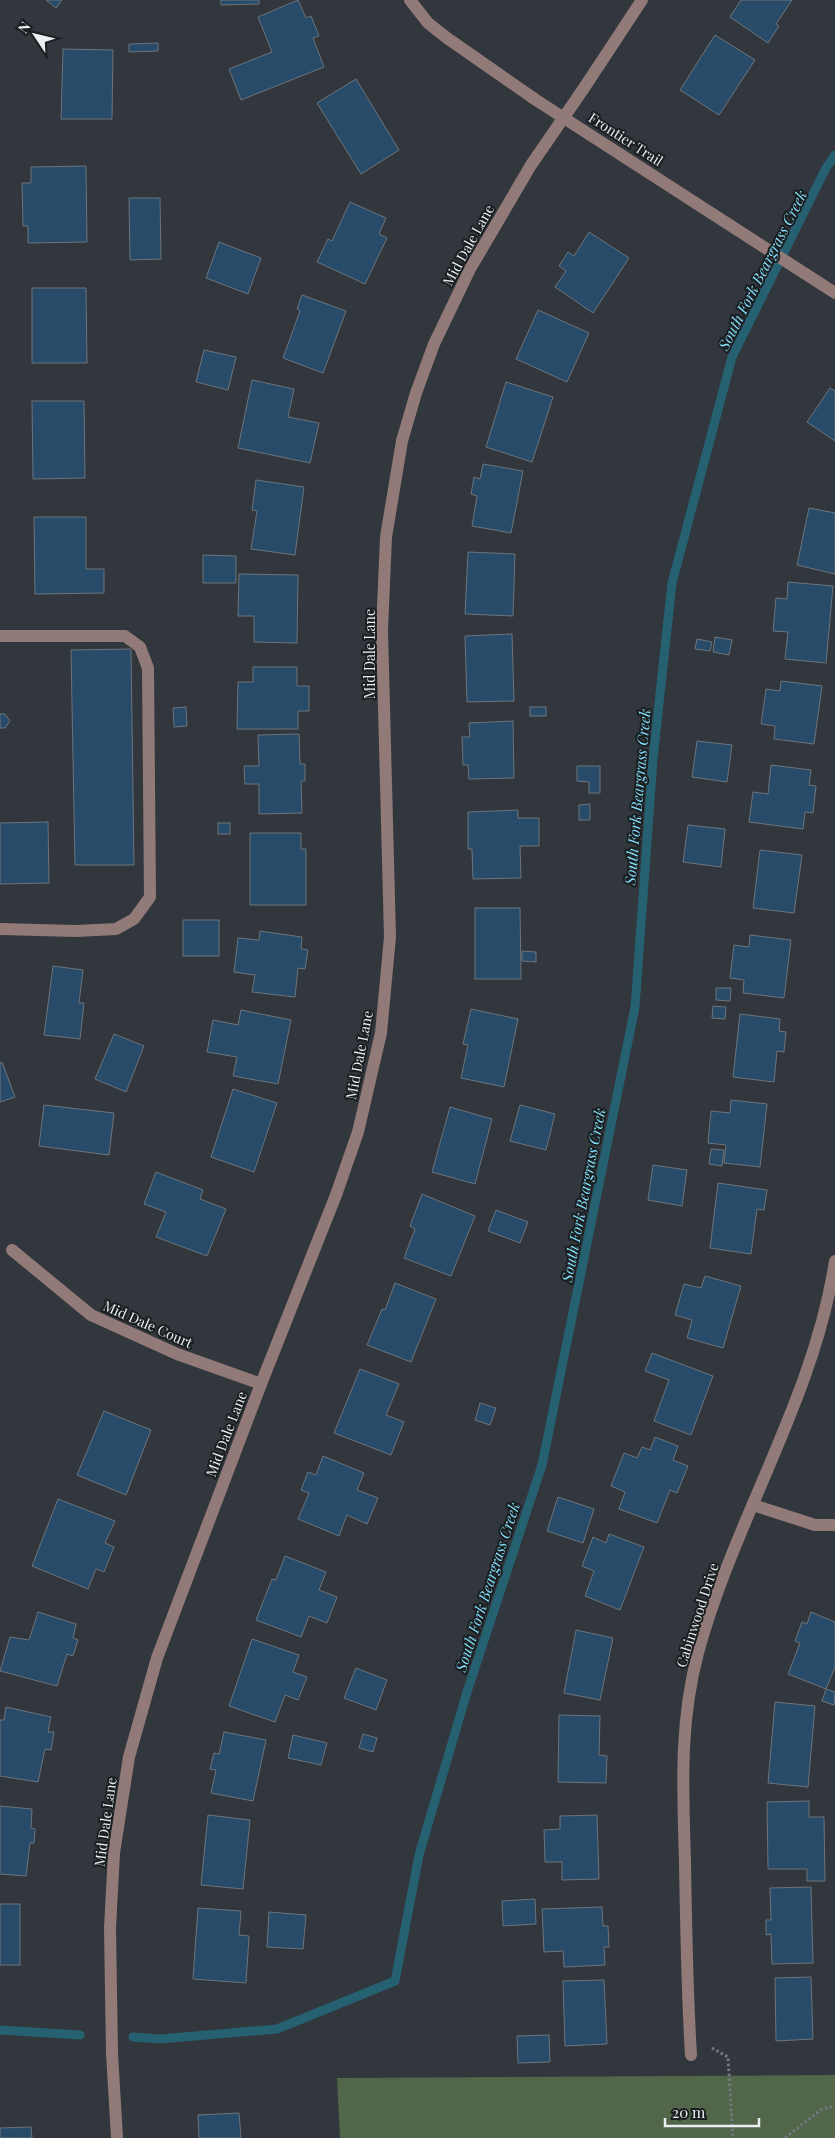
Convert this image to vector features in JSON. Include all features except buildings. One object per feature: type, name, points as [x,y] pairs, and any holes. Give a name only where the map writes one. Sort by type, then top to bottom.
[{"type":"street","name":"Frontier Trail","points":[[410,0],[428,23],[536,100],[564,116],[835,293]]},
{"type":"street","name":"Mid Dale Lane","points":[[117,2138],[112,2043],[110,1928],[114,1853],[129,1757],[157,1658],[261,1384],[336,1195],[358,1132],[381,1033],[390,937],[382,630],[386,537],[402,441],[416,393],[434,344],[470,269],[530,165],[642,0]]},
{"type":"street","points":[[0,636],[125,636],[140,647],[148,668],[150,897],[134,919],[116,929],[76,931],[0,929]]},
{"type":"street","name":"Mid Dale Court","points":[[12,1250],[91,1315],[176,1354],[261,1384]]},
{"type":"street","name":"Cabinwood Drive","points":[[691,2055],[683,1784],[684,1724],[698,1654],[718,1591],[804,1379],[830,1291],[835,1261]]},
{"type":"street","points":[[753,1505],[815,1525],[835,1525]]},
{"type":"path","points":[[690,2036],[728,2057],[733,2138]]},
{"type":"path","points":[[786,2138],[822,2110],[835,2106]]},
{"type":"green space","points":[[835,2075],[835,2138],[340,2138],[337,2078]]},
{"type":"waterway","name":"South Fork Beargrass Creek","points":[[133,2037],[160,2039],[277,2029],[395,1981],[419,1855],[467,1692],[542,1465],[635,1007],[653,759],[672,583],[732,357],[826,168],[835,155]]},
{"type":"waterway","name":"South Fork Beargrass Creek","points":[[0,2030],[80,2035]]}]
